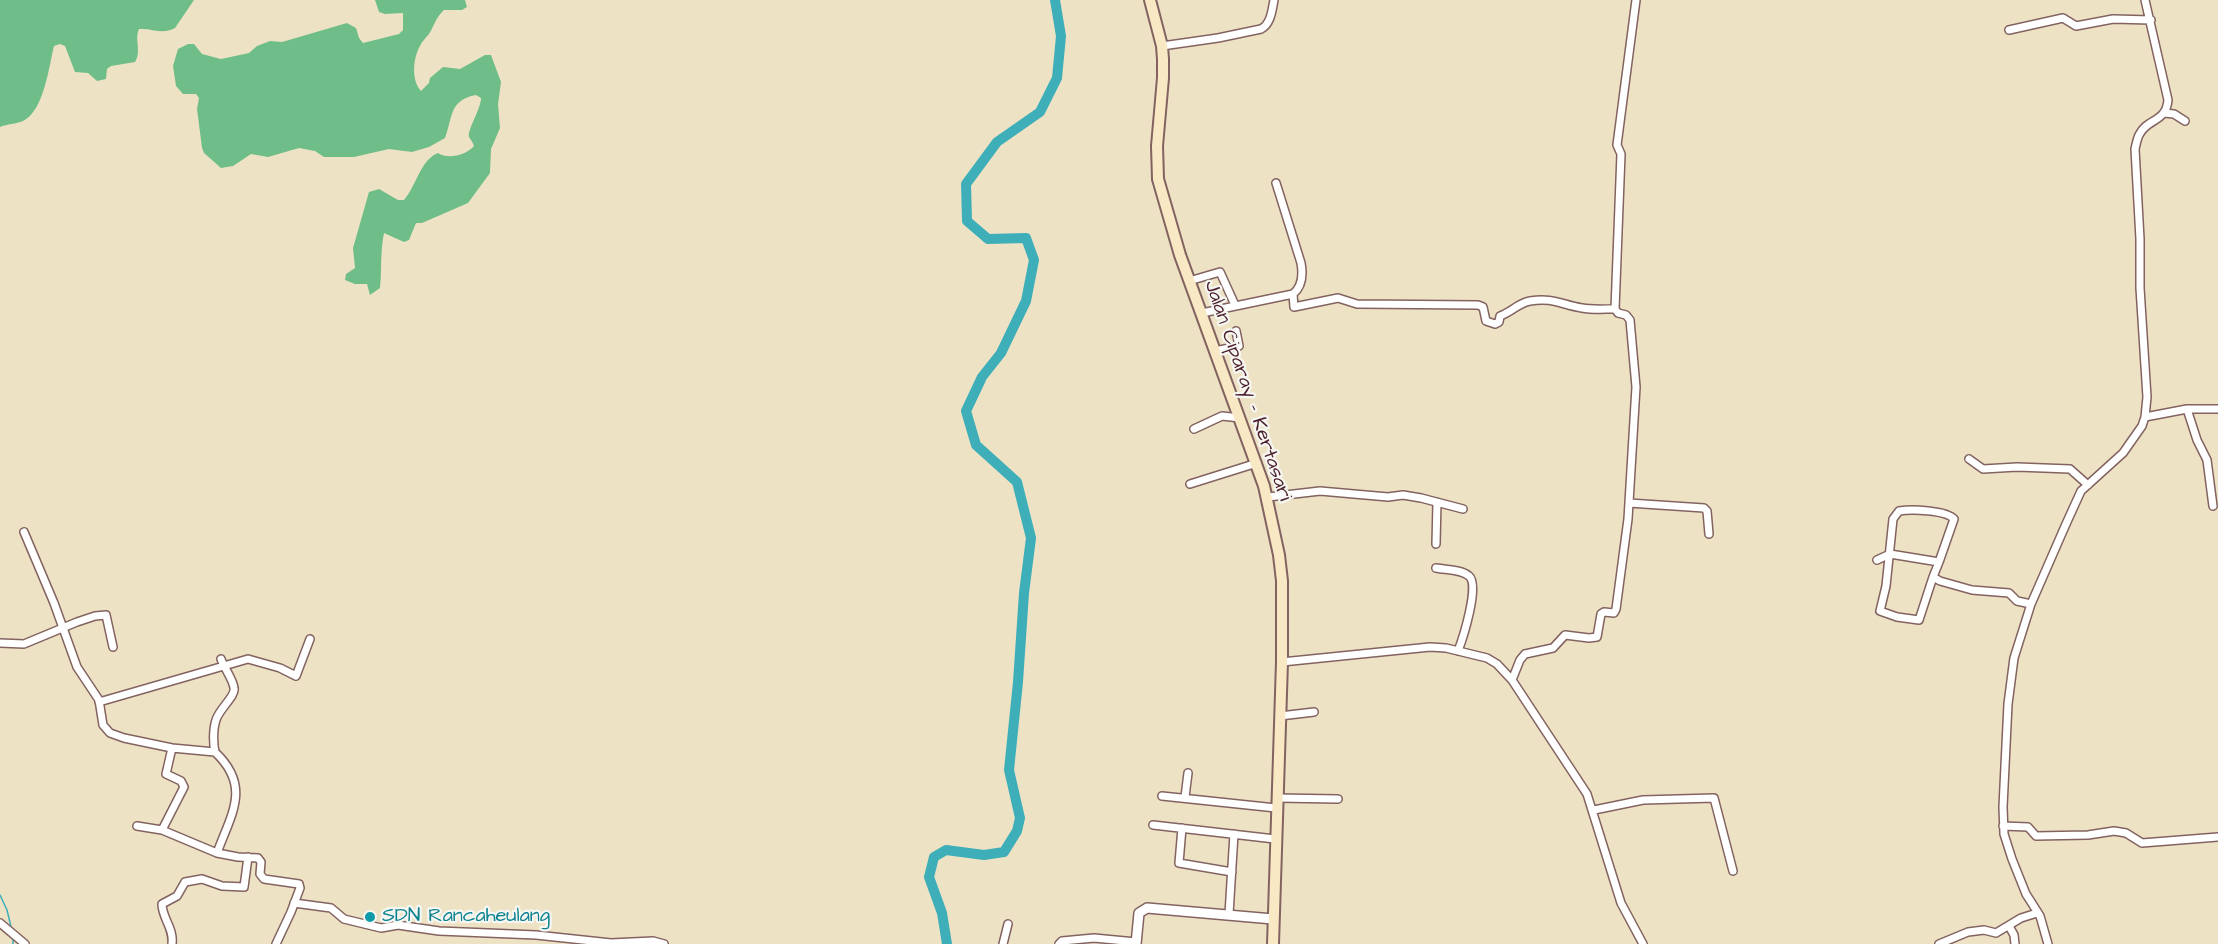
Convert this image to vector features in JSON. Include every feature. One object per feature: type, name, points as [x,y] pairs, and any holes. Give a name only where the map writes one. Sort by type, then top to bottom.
[{"type":"main road","name":"Jalan Ciparay - Kertasari","points":[[1150,0],[1162,46],[1163,78],[1157,146],[1158,179],[1189,281],[1268,497],[1279,555],[1282,581],[1281,662],[1273,944]]},
{"type":"street","points":[[1162,46],[1266,27],[1274,0]]},
{"type":"street","points":[[1512,680],[1525,654],[1553,648],[1565,634],[1597,637],[1601,614],[1615,612],[1624,557],[1636,387],[1630,320],[1615,309],[1621,154],[1617,147],[1636,0]]},
{"type":"street","points":[[2048,944],[2040,916],[2012,860],[2003,826],[2008,704],[2014,658],[2031,604],[2081,491],[2123,453],[2142,426],[2145,417],[2147,397],[2135,150],[2139,135],[2146,126],[2164,113],[2168,100],[2145,0]]},
{"type":"street","points":[[2008,30],[2063,18],[2075,26],[2114,19],[2151,20]]},
{"type":"street","points":[[2164,113],[2174,114],[2185,121]]},
{"type":"street","points":[[1202,313],[1293,294],[1298,290],[1303,276],[1301,263],[1276,183]]},
{"type":"street","points":[[1189,281],[1220,272],[1235,305]]},
{"type":"street","points":[[1293,294],[1294,307],[1338,298],[1357,304],[1478,305],[1483,308],[1487,322],[1495,324],[1499,322],[1500,316],[1511,312],[1521,303],[1530,301],[1557,301],[1582,309],[1615,309]]},
{"type":"street","points":[[1215,351],[1239,346],[1236,331]]},
{"type":"street","points":[[2145,417],[2187,409],[2218,409]]},
{"type":"street","points":[[2187,409],[2196,440],[2207,460],[2213,506]]},
{"type":"street","points":[[1194,429],[1222,416],[1240,418]]},
{"type":"street","points":[[1970,459],[1983,470],[2018,467],[2070,469],[2088,485]]},
{"type":"street","points":[[1190,484],[1257,463]]},
{"type":"street","points":[[1268,497],[1320,491],[1388,497],[1403,495],[1463,509]]},
{"type":"street","points":[[1436,544],[1437,502]]},
{"type":"street","points":[[1629,503],[1705,508],[1709,534]]},
{"type":"street","points":[[1899,511],[1940,513],[1950,515],[1954,519],[1919,620],[1880,611],[1890,554],[1893,519],[1899,511]]},
{"type":"street","points":[[24,532],[37,560],[77,667],[99,702],[103,726],[110,733],[124,738],[172,748],[215,752],[226,762],[232,773],[236,804],[217,853]]},
{"type":"street","points":[[1877,560],[1890,554],[1939,562]]},
{"type":"street","points":[[1437,568],[1459,571],[1470,576],[1473,583],[1467,624],[1458,651]]},
{"type":"street","points":[[1933,577],[1972,590],[2008,593],[2017,601],[2031,604]]},
{"type":"street","points":[[0,643],[24,644],[95,616],[105,615],[113,647]]},
{"type":"street","points":[[99,702],[222,662],[252,659],[296,676],[310,639]]},
{"type":"street","points":[[1281,662],[1430,646],[1487,658],[1497,664],[1512,680],[1587,794],[1594,810],[1621,903],[1643,944]]},
{"type":"street","points":[[215,752],[216,720],[224,703],[232,698],[235,692],[222,662]]},
{"type":"street","points":[[1280,716],[1314,712]]},
{"type":"street","points":[[162,830],[184,787],[181,781],[166,774],[172,748]]},
{"type":"street","points":[[1185,797],[1188,773]]},
{"type":"street","points":[[1162,796],[1276,803],[1338,800]]},
{"type":"street","points":[[1594,810],[1617,804],[1662,798],[1714,798],[1733,871]]},
{"type":"street","points":[[1153,825],[1275,839]]},
{"type":"street","points":[[137,826],[162,830],[217,853],[258,858],[261,860],[260,874],[264,879],[299,884],[300,888],[276,944]]},
{"type":"street","points":[[2003,826],[2028,827],[2036,836],[2088,836],[2114,831],[2126,833],[2142,843],[2218,837]]},
{"type":"street","points":[[1182,828],[1179,863],[1232,872]]},
{"type":"street","points":[[1229,914],[1234,834]]},
{"type":"street","points":[[172,944],[170,924],[163,912],[162,904],[177,896],[185,882],[206,879],[222,885],[244,887],[248,857]]},
{"type":"street","points":[[294,903],[331,908],[344,919],[381,928],[398,925],[449,932],[536,935],[611,943],[654,941],[664,944]]},
{"type":"street","points":[[1059,944],[1062,941],[1094,938],[1136,943],[1139,913],[1144,909],[1274,919]]},
{"type":"street","points":[[1939,944],[1968,932],[1984,930],[1993,933],[2021,918],[2037,913]]},
{"type":"street","points":[[0,923],[26,944]]},
{"type":"street","points":[[1004,944],[1008,924]]},
{"type":"street","points":[[2008,926],[2014,935],[2015,944]]},
{"type":"green space","points":[[0,0],[194,0],[175,28],[162,31],[139,29],[138,54],[135,62],[111,66],[107,69],[106,79],[97,81],[88,73],[75,72],[65,46],[60,44],[54,46],[41,98],[36,108],[23,121],[0,127]]},
{"type":"green space","points":[[375,0],[465,0],[467,7],[462,10],[444,10],[421,44],[416,57],[414,75],[421,91],[429,83],[430,78],[443,67],[460,69],[485,55],[491,55],[501,82],[498,104],[500,128],[491,149],[490,173],[468,203],[422,223],[416,223],[409,240],[404,242],[384,233],[380,288],[370,295],[367,284],[355,284],[345,280],[346,274],[355,268],[353,248],[369,192],[379,189],[398,200],[404,200],[432,156],[438,153],[457,156],[471,149],[474,146],[469,134],[481,98],[476,95],[461,101],[453,110],[445,138],[429,147],[412,152],[389,149],[354,157],[324,157],[315,151],[299,148],[268,157],[251,154],[233,166],[221,168],[204,153],[202,148],[197,109],[199,98],[196,94],[183,94],[176,86],[173,66],[178,49],[188,44],[194,44],[202,54],[221,59],[249,53],[257,46],[270,41],[282,42],[347,23],[356,28],[363,43],[399,34],[403,30],[403,13],[379,12]]},
{"type":"waterway","points":[[947,944],[942,913],[929,877],[934,857],[946,850],[984,855],[1004,852],[1017,831],[1020,818],[1009,770],[1031,538],[1017,482],[976,445],[966,411],[982,377],[1001,353],[1026,301],[1034,260],[1026,238],[988,239],[967,221],[966,184],[997,142],[1040,112],[1057,78],[1061,36],[1055,0]]},
{"type":"waterway","points":[[0,895],[7,910],[12,931]]},
{"type":"waterway","points":[[13,938],[13,944]]},
{"type":"place","name":"SDN Rancaheulang","points":[[370,917]]}]
